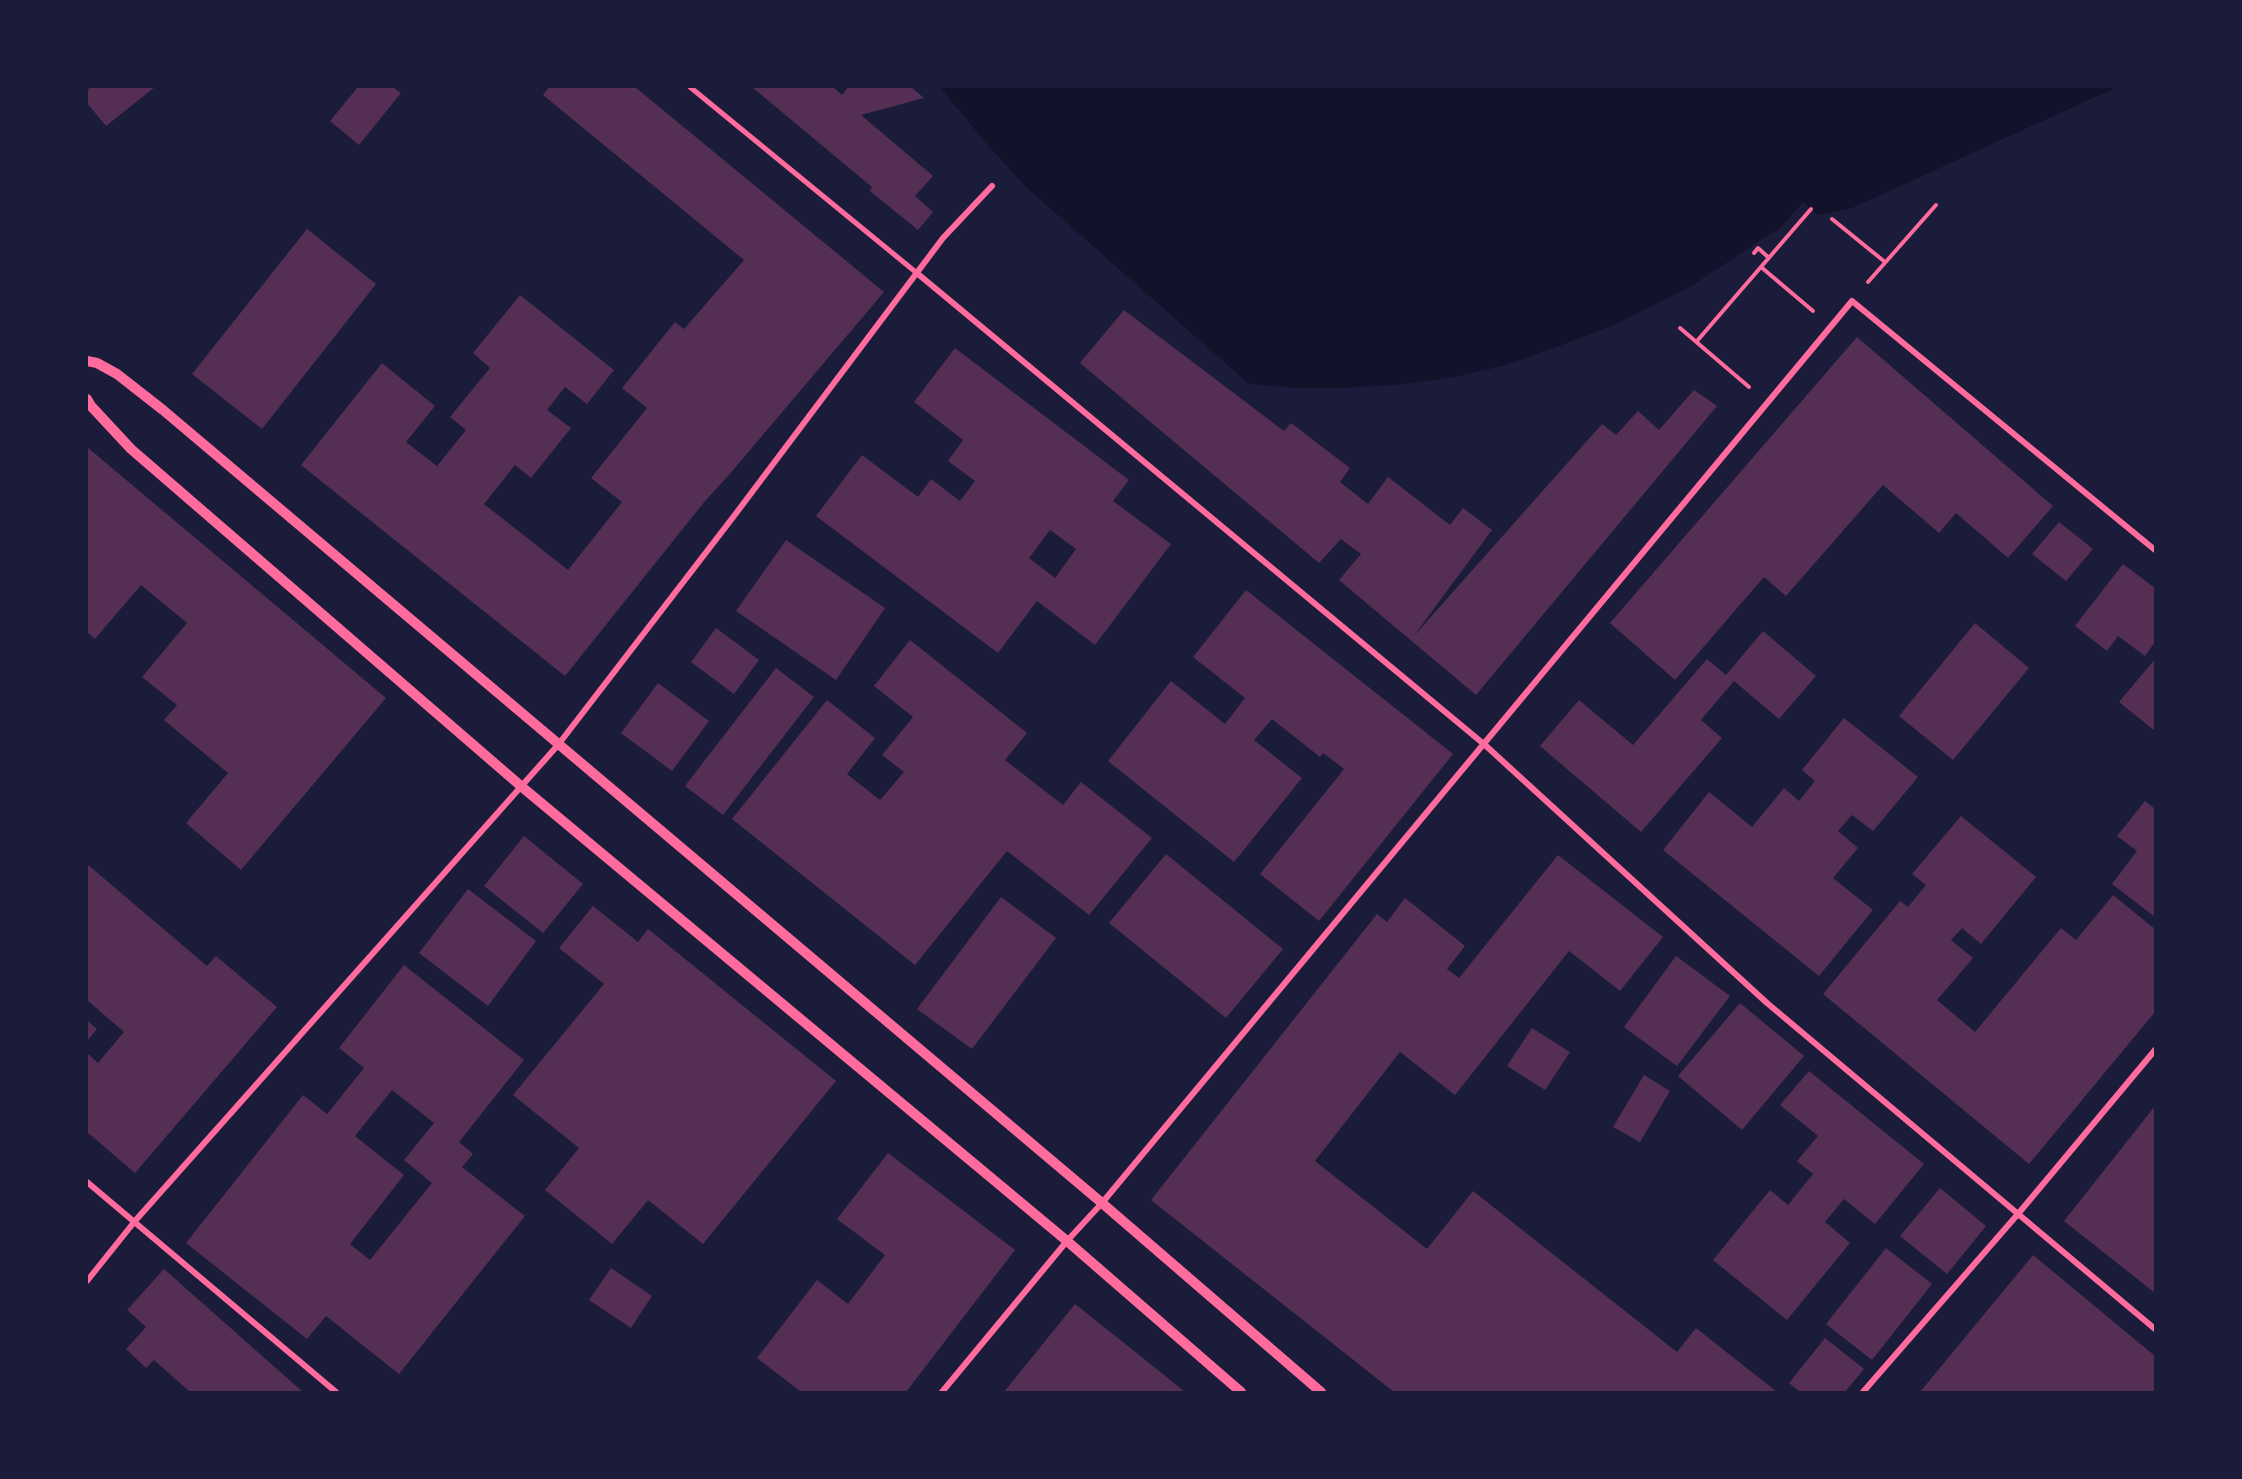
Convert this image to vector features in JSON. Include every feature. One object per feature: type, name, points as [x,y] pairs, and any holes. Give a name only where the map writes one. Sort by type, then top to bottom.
[{"type":"street","points":[[690,87],[1485,745],[1767,1003],[2155,1329]]},
{"type":"street","points":[[87,1281],[135,1221],[558,745],[918,274],[943,238],[992,186]]},
{"type":"street","points":[[942,1392],[1485,745],[1852,301],[2155,550]]},
{"type":"street","points":[[87,361],[97,363],[117,374],[163,410],[1102,1203],[1321,1392]]},
{"type":"street","points":[[87,399],[131,449],[522,787],[1067,1241],[1241,1392]]},
{"type":"street","points":[[1863,1392],[2018,1214],[2155,1050]]},
{"type":"street","points":[[87,1182],[336,1392]]},
{"type":"path","points":[[1852,301],[1936,205]]},
{"type":"path","points":[[1697,341],[1810,209]]},
{"type":"path","points":[[1832,219],[1885,262]]},
{"type":"path","points":[[1754,253],[1758,248],[1769,258]]},
{"type":"path","points":[[1761,267],[1832,327]]},
{"type":"path","points":[[1680,328],[1768,404]]},
{"type":"shaded area","points":[[940,87],[2117,87],[1852,208],[1818,215],[1803,202],[1781,227],[1691,286],[1616,324],[1559,346],[1506,365],[1454,377],[1396,385],[1296,388],[1249,384],[1025,186]]},
{"type":"building","points":[[91,87],[155,87],[106,126],[87,103],[87,90]]},
{"type":"building","points":[[358,87],[393,87],[401,93],[359,145],[330,121]]},
{"type":"building","points":[[549,87],[635,87],[884,292],[705,501],[565,676],[301,465],[382,363],[435,406],[406,442],[437,466],[466,430],[450,417],[490,368],[473,353],[520,295],[614,370],[587,404],[565,387],[547,410],[571,428],[531,478],[515,465],[484,504],[568,570],[622,502],[591,478],[647,408],[622,388],[675,322],[684,329],[744,260],[543,95]]},
{"type":"building","points":[[752,87],[833,87],[842,95],[848,87],[911,87],[924,98],[861,115],[933,176],[915,196],[933,212],[918,230],[870,191],[872,187]]},
{"type":"building","points":[[307,229],[376,284],[262,429],[192,374]]},
{"type":"building","points":[[1124,310],[1284,431],[1291,423],[1350,468],[1340,482],[1368,504],[1388,477],[1450,525],[1463,508],[1492,530],[1413,637],[1602,424],[1616,435],[1638,411],[1659,430],[1694,390],[1717,406],[1476,695],[1339,580],[1361,554],[1341,539],[1319,563],[1080,363]]},
{"type":"building","points":[[1857,337],[2053,506],[2008,558],[1956,513],[1939,533],[1883,485],[1786,596],[1764,577],[1675,680],[1610,623]]},
{"type":"building","points":[[955,348],[1129,480],[1113,501],[1171,544],[1095,645],[1037,601],[998,653],[816,516],[862,455],[918,497],[931,479],[960,501],[975,481],[948,461],[963,440],[914,402]],"holes":[[[1050,530],[1076,549],[1055,578],[1029,558]]]},
{"type":"building","points":[[87,447],[386,698],[241,870],[186,823],[228,773],[164,720],[177,705],[142,677],[187,623],[141,585],[95,639],[87,632]]},
{"type":"building","points":[[2059,522],[2093,549],[2066,581],[2032,554]]},
{"type":"building","points":[[786,540],[885,608],[836,680],[736,611]]},
{"type":"building","points":[[2123,564],[2155,588],[2155,642],[2145,656],[2118,636],[2107,651],[2075,626]]},
{"type":"building","points":[[1246,590],[1453,754],[1319,921],[1260,874],[1344,769],[1323,753],[1320,757],[1272,719],[1254,740],[1302,778],[1234,862],[1108,761],[1171,681],[1225,724],[1245,698],[1193,657]]},
{"type":"building","points":[[1975,623],[2029,668],[1953,760],[1899,716]]},
{"type":"building","points":[[716,628],[759,660],[734,694],[691,662]]},
{"type":"building","points":[[1763,631],[1816,676],[1779,719],[1734,681],[1701,720],[1722,738],[1641,832],[1540,746],[1579,700],[1633,745],[1707,659],[1726,675]]},
{"type":"building","points":[[910,640],[1027,733],[1005,760],[1063,805],[1081,782],[1152,838],[1089,915],[1007,851],[915,965],[732,819],[827,700],[875,738],[847,774],[880,800],[904,772],[882,755],[913,717],[874,686]]},
{"type":"building","points":[[2155,659],[2155,731],[2119,702]]},
{"type":"building","points":[[776,668],[814,697],[723,815],[685,786]]},
{"type":"building","points":[[658,683],[709,721],[672,771],[621,733]]},
{"type":"building","points":[[1844,718],[1918,777],[1873,831],[1852,815],[1838,831],[1858,848],[1833,878],[1873,910],[1819,976],[1663,850],[1709,792],[1752,827],[1784,788],[1799,801],[1815,781],[1802,770]]},
{"type":"building","points":[[2145,801],[2155,809],[2155,917],[2112,884],[2137,851],[2117,836]]},
{"type":"building","points":[[1961,816],[2036,877],[1981,944],[1962,928],[1951,940],[1973,958],[1937,1000],[1975,1032],[2061,928],[2076,940],[2113,895],[2155,929],[2155,1012],[2029,1164],[1823,994],[1900,901],[1908,907],[1926,885],[1912,874]]},
{"type":"building","points":[[524,836],[583,884],[543,933],[484,886]]},
{"type":"building","points":[[1166,854],[1283,949],[1226,1018],[1109,923]]},
{"type":"building","points":[[1558,855],[1663,937],[1620,991],[1569,951],[1455,1095],[1400,1052],[1315,1161],[1427,1249],[1473,1191],[1677,1352],[1696,1328],[1777,1392],[1394,1392],[1151,1200],[1377,914],[1387,922],[1405,898],[1465,946],[1447,969],[1459,978]]},
{"type":"building","points":[[87,864],[207,966],[216,956],[277,1007],[135,1173],[87,1132],[87,1053],[98,1063],[124,1032],[87,1000]]},
{"type":"building","points":[[468,889],[536,941],[488,1006],[419,953]]},
{"type":"building","points":[[1001,897],[1056,938],[972,1049],[917,1009]]},
{"type":"building","points":[[593,906],[638,942],[648,929],[836,1081],[703,1244],[648,1200],[612,1244],[545,1190],[579,1148],[513,1095],[604,984],[559,948]]},
{"type":"building","points":[[1676,956],[1730,996],[1677,1066],[1624,1027]]},
{"type":"building","points":[[404,965],[524,1060],[459,1142],[473,1154],[462,1167],[525,1216],[399,1374],[326,1316],[307,1339],[186,1243],[303,1095],[327,1114],[364,1068],[339,1048]],"holes":[[[392,1090],[434,1123],[404,1160],[432,1183],[370,1260],[350,1244],[404,1175],[355,1136]]]},
{"type":"building","points":[[1740,1003],[1804,1056],[1742,1130],[1678,1076]]},
{"type":"building","points":[[87,1020],[97,1029],[87,1041]]},
{"type":"building","points":[[1532,1028],[1570,1052],[1545,1090],[1507,1066]]},
{"type":"building","points":[[1809,1071],[1924,1164],[1875,1224],[1844,1199],[1825,1222],[1850,1243],[1787,1320],[1713,1260],[1770,1190],[1788,1205],[1813,1174],[1797,1161],[1818,1136],[1780,1105]]},
{"type":"building","points":[[1644,1075],[1670,1091],[1640,1142],[1613,1127]]},
{"type":"building","points":[[2155,1106],[2155,1293],[2064,1221]]},
{"type":"building","points":[[888,1153],[1015,1250],[906,1392],[801,1392],[757,1358],[817,1280],[848,1304],[885,1255],[837,1219]]},
{"type":"building","points":[[1940,1188],[1986,1226],[1947,1274],[1900,1236]]},
{"type":"building","points":[[1886,1248],[1932,1284],[1872,1360],[1826,1324]]},
{"type":"building","points":[[2033,1255],[2155,1356],[2155,1392],[1920,1392]]},
{"type":"building","points":[[611,1268],[652,1296],[631,1328],[589,1300]]},
{"type":"building","points":[[164,1269],[303,1392],[190,1392],[154,1360],[146,1368],[126,1349],[146,1327],[127,1310]]},
{"type":"building","points":[[1075,1304],[1138,1354],[1185,1392],[1004,1392]]},
{"type":"building","points":[[1825,1338],[1864,1369],[1845,1392],[1800,1392],[1789,1383]]}]
